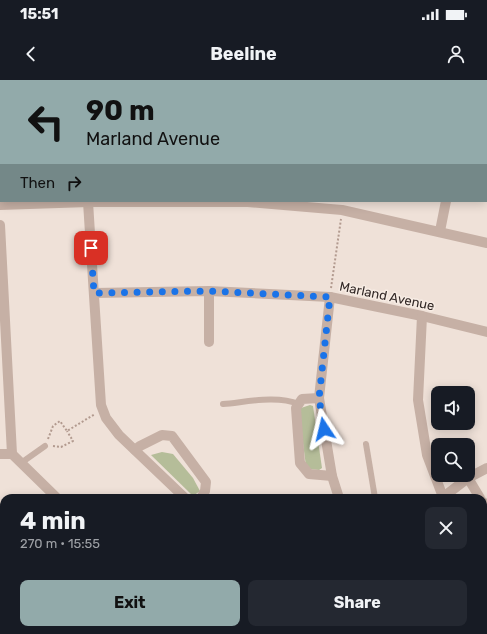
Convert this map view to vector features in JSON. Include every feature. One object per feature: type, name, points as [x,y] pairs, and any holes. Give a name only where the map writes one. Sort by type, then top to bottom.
[{"type":"street","points":[[0,205],[88,202],[101,405],[106,418],[114,429],[181,494]]},
{"type":"street","points":[[272,202],[343,205],[487,243]]},
{"type":"street","points":[[440,231],[446,202]]},
{"type":"street","points":[[0,225],[12,454],[53,494]]},
{"type":"street","points":[[208,342],[209,291]]},
{"type":"street","name":"Marland Avenue","points":[[94,293],[209,291],[330,297],[422,316],[487,332]]},
{"type":"street","points":[[330,297],[319,398],[332,476],[338,494]]},
{"type":"street","points":[[422,316],[418,400],[427,455],[441,494]]},
{"type":"street","points":[[319,398],[302,399],[296,408],[300,463],[309,474],[332,476]]},
{"type":"street","points":[[135,450],[162,435],[172,436],[206,482],[205,491],[203,494]]},
{"type":"street","points":[[0,454],[12,454]]},
{"type":"street","points":[[475,474],[487,468]]},
{"type":"street","points":[[446,494],[463,482]]},
{"type":"street","points":[[470,482],[478,494]]},
{"type":"lane","points":[[223,404],[290,400],[299,404]]},
{"type":"lane","points":[[366,444],[374,494]]},
{"type":"lane","points":[[21,463],[45,446]]},
{"type":"path","points":[[330,297],[343,205]]},
{"type":"path","points":[[67,431],[96,414]]},
{"type":"path","points":[[60,421],[67,431],[72,441],[61,447],[45,446],[53,426],[60,421]]},
{"type":"green space","points":[[310,405],[313,406],[322,468],[319,470],[309,469],[306,466],[299,413],[301,408]]},
{"type":"green space","points":[[162,452],[173,454],[193,478],[200,491],[196,494],[191,494],[151,455]]},
{"type":"route","points":[[91,248],[94,293],[209,291],[330,297],[319,398],[324,429]]}]
